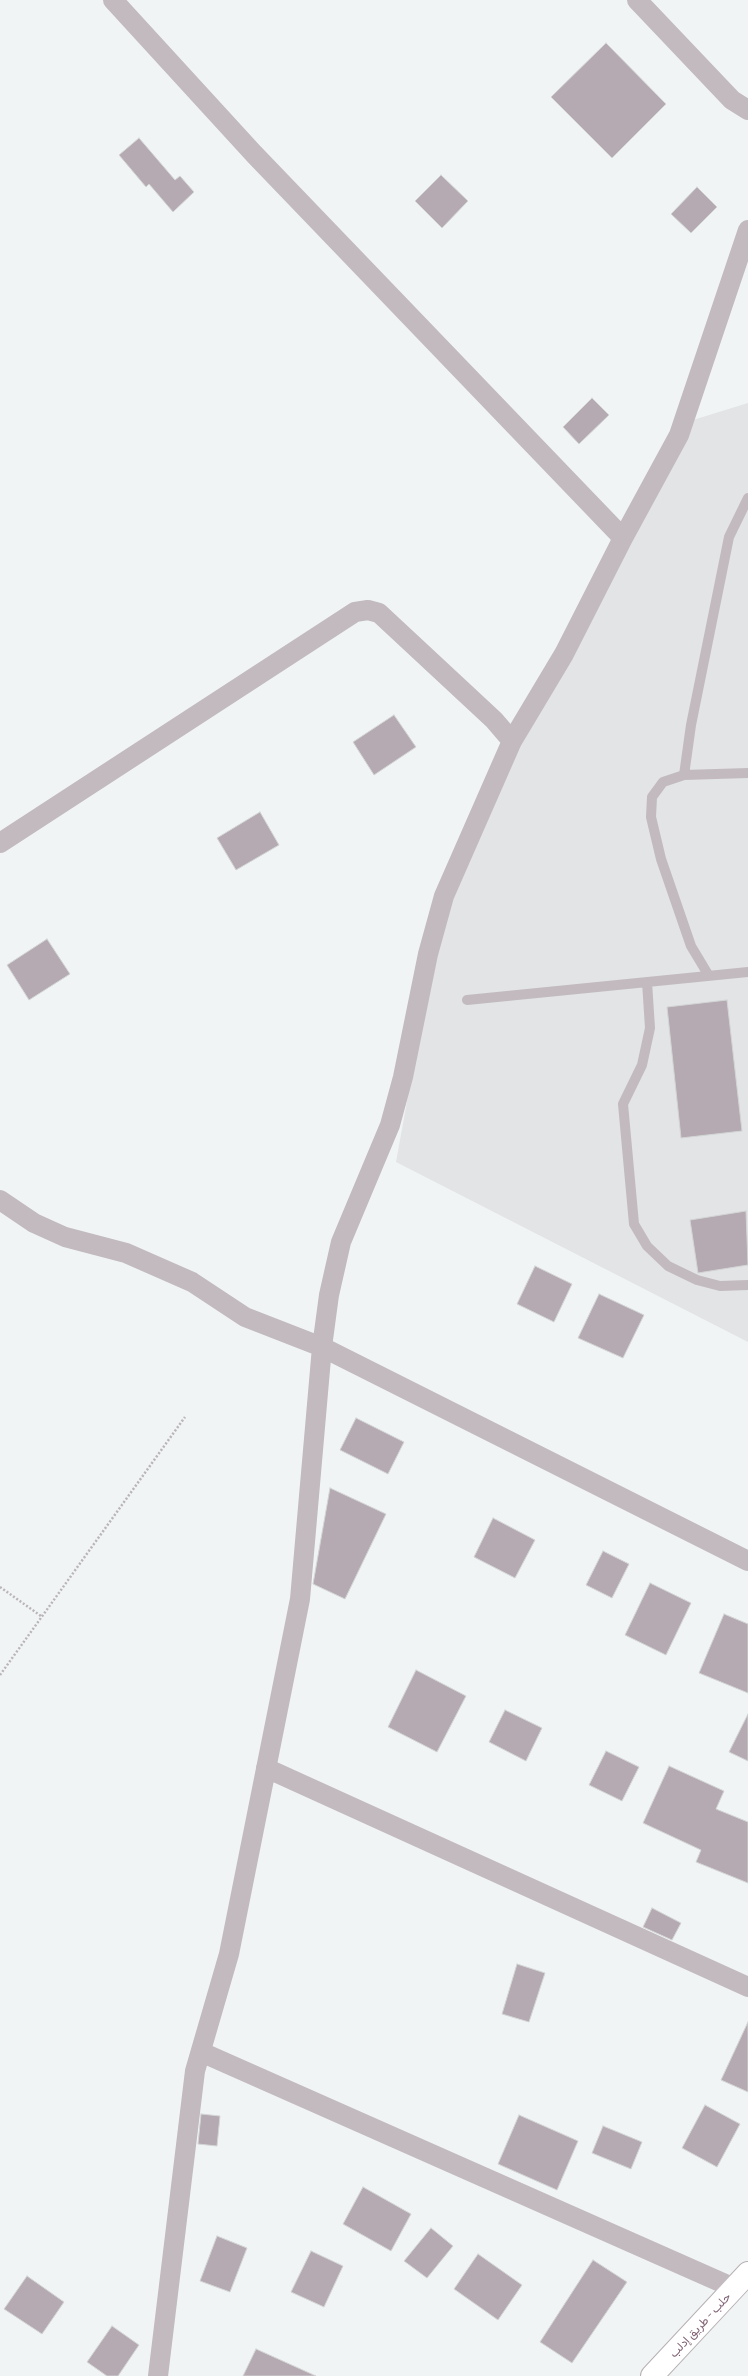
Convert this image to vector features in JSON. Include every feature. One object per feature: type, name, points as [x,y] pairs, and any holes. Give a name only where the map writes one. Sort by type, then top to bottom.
[{"type":"highway","name":"حلب - طريق إدلب","points":[[652,2376],[741,2281]]},
{"type":"street","points":[[113,0],[254,154],[623,538]]},
{"type":"street","points":[[637,0],[732,100],[748,110]]},
{"type":"street","points":[[158,2376],[195,2072],[229,1954],[300,1599],[322,1347],[329,1295],[341,1242],[390,1125],[403,1077],[428,954],[444,896],[512,741],[564,654],[623,538],[679,435],[748,230]]},
{"type":"street","points":[[0,843],[355,612],[368,610],[379,614],[494,720],[512,741]]},
{"type":"street","points":[[0,1200],[34,1223],[65,1237],[139,1259],[192,1282],[245,1317],[322,1347],[748,1561]]},
{"type":"street","points":[[266,1768],[748,1987]]},
{"type":"street","points":[[201,2052],[741,2281]]},
{"type":"lane","points":[[684,776],[691,725],[729,537],[748,498]]},
{"type":"lane","points":[[709,976],[691,946],[661,858],[651,817],[652,797],[663,782],[684,776],[748,773]]},
{"type":"lane","points":[[467,1000],[748,972]]},
{"type":"lane","points":[[647,982],[650,1028],[642,1065],[623,1104],[634,1224],[647,1246],[668,1266],[697,1280],[720,1286],[748,1286]]},
{"type":"path","points":[[0,1675],[40,1616],[185,1417]]},
{"type":"path","points":[[0,1587],[40,1616]]},
{"type":"shaded area","points":[[748,403],[748,1342],[396,1162],[447,881],[693,420]]},
{"type":"building","points":[[606,43],[666,104],[612,158],[551,97]]},
{"type":"building","points":[[139,138],[175,180],[180,176],[194,192],[173,212],[149,184],[146,187],[119,155]]},
{"type":"building","points":[[441,175],[468,201],[442,228],[415,201]]},
{"type":"building","points":[[697,187],[717,207],[691,233],[671,214]]},
{"type":"building","points":[[592,398],[609,415],[579,444],[563,427]]},
{"type":"building","points":[[394,715],[416,747],[374,775],[353,742]]},
{"type":"building","points":[[260,812],[279,845],[236,870],[217,838]]},
{"type":"building","points":[[47,939],[70,974],[29,1000],[7,965]]},
{"type":"building","points":[[727,1000],[742,1131],[681,1138],[667,1007]]},
{"type":"building","points":[[746,1211],[748,1265],[698,1273],[690,1220]]},
{"type":"building","points":[[535,1266],[572,1284],[554,1322],[517,1304]]},
{"type":"building","points":[[599,1294],[644,1315],[623,1358],[578,1338]]},
{"type":"building","points":[[356,1418],[404,1442],[388,1474],[340,1450]]},
{"type":"building","points":[[330,1488],[386,1514],[345,1599],[313,1584]]},
{"type":"building","points":[[493,1518],[535,1540],[515,1578],[474,1557]]},
{"type":"building","points":[[603,1551],[629,1564],[612,1598],[586,1585]]},
{"type":"building","points":[[650,1583],[691,1603],[666,1655],[625,1635]]},
{"type":"building","points":[[724,1614],[748,1624],[748,1693],[699,1673]]},
{"type":"building","points":[[416,1670],[466,1696],[437,1752],[388,1727]]},
{"type":"building","points":[[505,1710],[542,1728],[526,1761],[489,1742]]},
{"type":"building","points":[[748,1714],[748,1761],[729,1752]]},
{"type":"building","points":[[606,1751],[639,1767],[622,1801],[589,1785]]},
{"type":"building","points":[[669,1766],[724,1791],[716,1809],[748,1822],[748,1883],[696,1862],[701,1850],[643,1823]]},
{"type":"building","points":[[652,1908],[681,1923],[672,1940],[643,1927]]},
{"type":"building","points":[[517,1964],[545,1973],[529,2022],[502,2014]]},
{"type":"building","points":[[748,2022],[748,2092],[721,2080]]},
{"type":"building","points":[[705,2105],[740,2124],[717,2167],[682,2148]]},
{"type":"building","points":[[201,2114],[220,2116],[217,2146],[198,2144]]},
{"type":"building","points":[[519,2115],[578,2141],[557,2190],[498,2164]]},
{"type":"building","points":[[603,2126],[642,2142],[631,2169],[592,2153]]},
{"type":"building","points":[[363,2187],[411,2214],[391,2251],[343,2224]]},
{"type":"building","points":[[431,2228],[453,2246],[427,2278],[404,2261]]},
{"type":"building","points":[[217,2236],[247,2248],[230,2292],[200,2281]]},
{"type":"building","points":[[311,2251],[343,2266],[324,2307],[291,2292]]},
{"type":"building","points":[[478,2254],[522,2285],[498,2320],[454,2289]]},
{"type":"building","points":[[593,2260],[627,2282],[572,2363],[540,2342]]},
{"type":"building","points":[[27,2276],[64,2302],[42,2334],[4,2309]]},
{"type":"building","points":[[112,2326],[139,2345],[118,2376],[107,2376],[87,2362]]},
{"type":"building","points":[[256,2349],[316,2376],[243,2376]]}]
